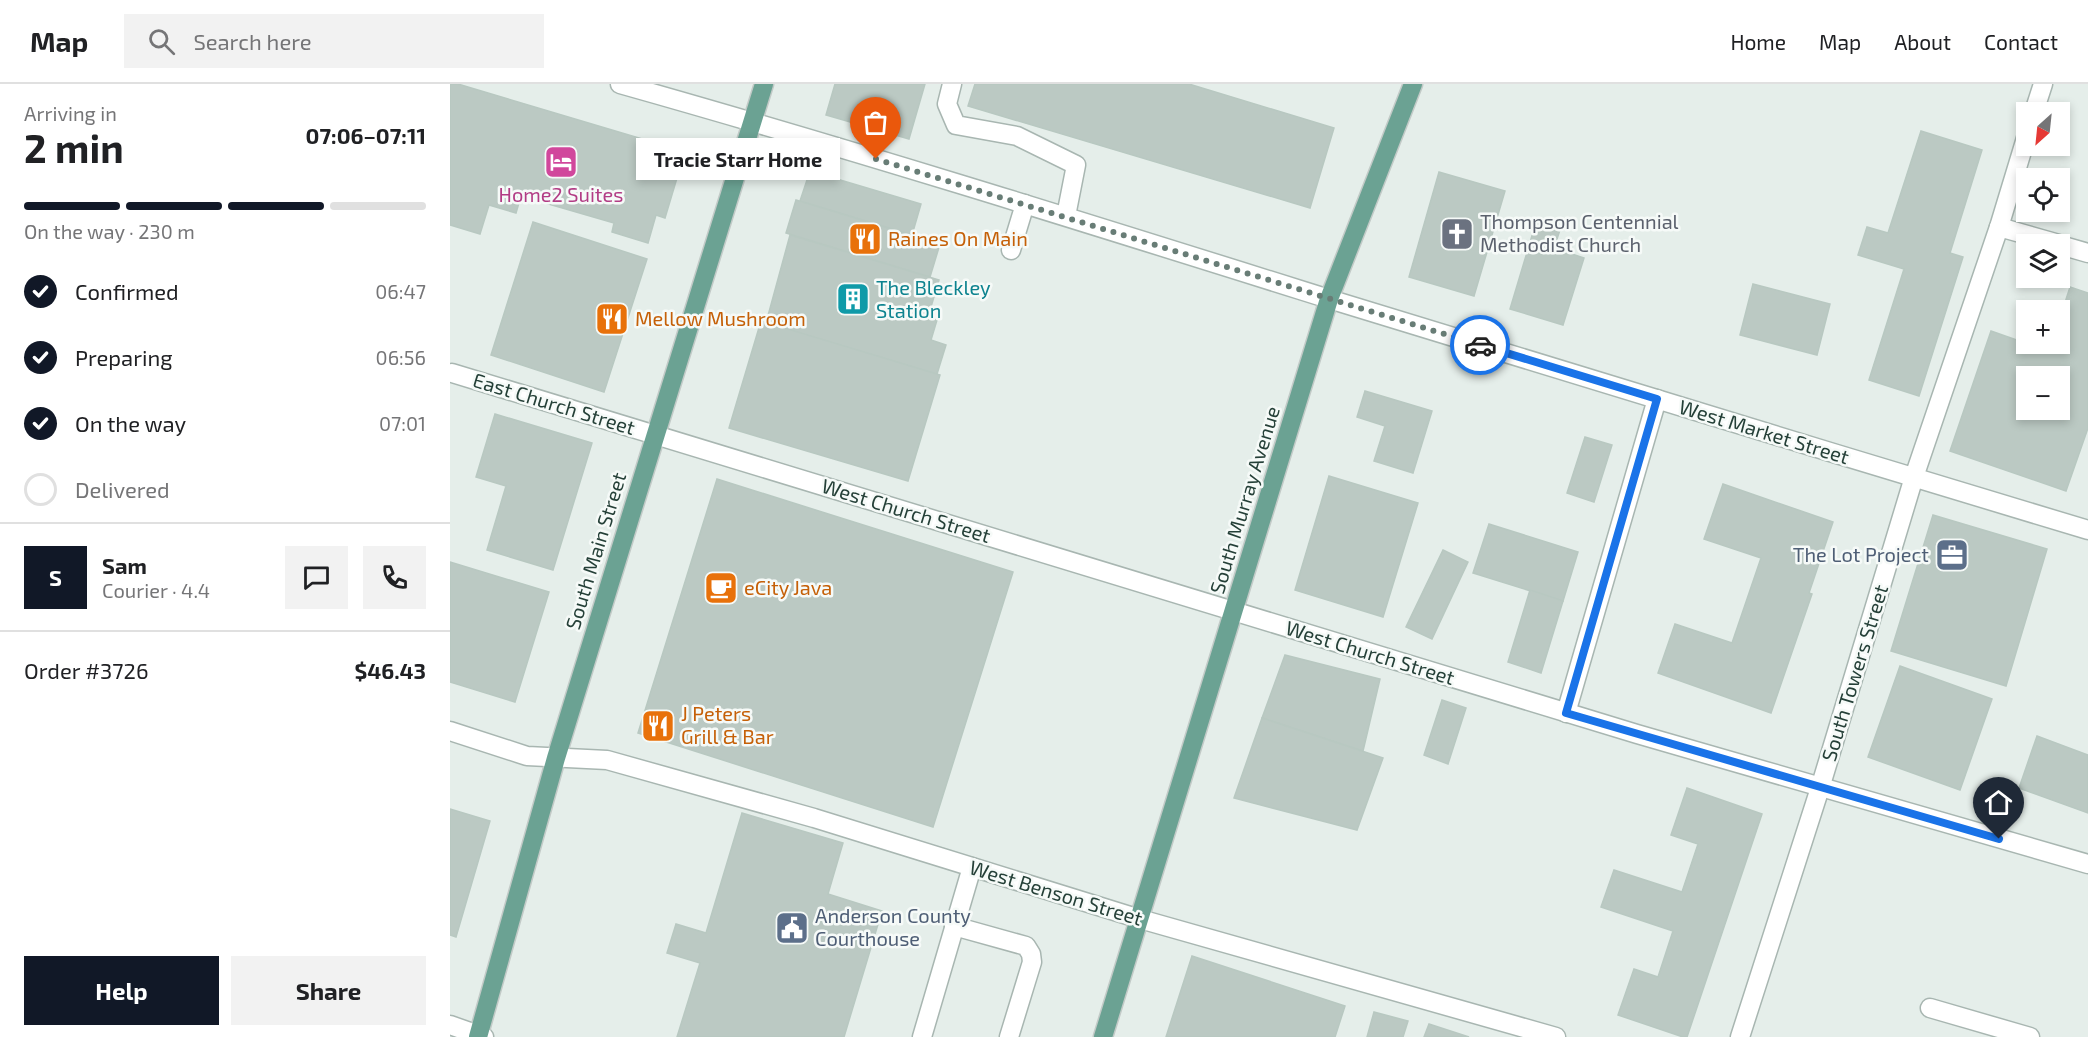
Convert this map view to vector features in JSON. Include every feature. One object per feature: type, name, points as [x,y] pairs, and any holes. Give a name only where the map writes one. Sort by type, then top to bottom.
[{"type":"main road","name":"South Main Street","points":[[480,1036],[556,758],[764,84]]},
{"type":"main road","name":"South Murray Avenue","points":[[1103,1037],[1329,299],[1413,84]]},
{"type":"street","name":"West Market Street","points":[[620,84],[1066,216],[1329,299],[2088,530]]},
{"type":"street","points":[[952,84],[947,104],[956,124],[1017,136],[1076,165],[1066,216]]},
{"type":"street","points":[[2037,102],[2043,84]]},
{"type":"street","name":"South Towers Street","points":[[1740,1037],[1820,788],[1914,477],[1999,227],[2021,156]]},
{"type":"street","points":[[1011,250],[1025,204]]},
{"type":"street","points":[[1999,227],[2022,234]]},
{"type":"street","points":[[2070,248],[2088,253]]},
{"type":"street","name":"East Church Street","points":[[452,374],[655,435]]},
{"type":"street","points":[[1566,713],[1657,399]]},
{"type":"street","name":"West Church Street","points":[[655,435],[1566,713],[2088,864]]},
{"type":"street","name":"West Benson Street","points":[[450,731],[527,756],[607,760],[814,818],[1140,919],[1556,1037]]},
{"type":"street","points":[[922,1037],[972,867]]},
{"type":"street","points":[[954,926],[1026,946],[1031,954],[1032,962],[1009,1037]]},
{"type":"street","points":[[1930,1008],[2030,1037]]},
{"type":"street","points":[[450,1025],[480,1036]]},
{"type":"building","name":"Home2 Suites","points":[[450,84],[458,84],[676,149],[669,175],[677,178],[665,218],[656,215],[648,243],[612,232],[614,223],[521,196],[516,213],[489,205],[480,234],[450,225]]},
{"type":"building","points":[[835,84],[925,84],[909,139],[826,115]]},
{"type":"building","points":[[975,84],[1189,84],[1334,128],[1310,208],[968,106]]},
{"type":"building","points":[[1921,131],[1982,150],[1950,253],[1963,257],[1919,396],[1869,380],[1904,269],[1858,255],[1867,227],[1888,233]]},
{"type":"building","points":[[810,171],[921,204],[912,235],[800,201]]},
{"type":"building","name":"Thompson Centennial Methodist Church","points":[[1439,172],[1505,191],[1474,296],[1409,277]]},
{"type":"building","name":"Raines On Main","points":[[796,200],[940,244],[930,277],[786,233]]},
{"type":"building","points":[[1537,219],[1561,227],[1554,248],[1584,258],[1563,325],[1510,309]]},
{"type":"building","points":[[533,222],[647,259],[604,392],[491,355]]},
{"type":"building","name":"The Bleckley Station","points":[[790,235],[939,280],[928,317],[937,320],[931,340],[946,345],[937,374],[766,323]]},
{"type":"building","points":[[1753,284],[1830,304],[1817,355],[1740,335]]},
{"type":"building","points":[[2070,287],[2088,293],[2088,428],[2066,491],[1950,451],[1991,331],[2016,340],[2016,354],[2070,354],[2070,300],[2066,300]]},
{"type":"building","points":[[761,321],[940,375],[908,481],[729,428]]},
{"type":"building","points":[[1365,391],[1432,411],[1413,473],[1374,461],[1385,426],[1357,417]]},
{"type":"building","points":[[495,414],[592,443],[553,570],[487,550],[506,486],[476,477]]},
{"type":"building","points":[[1585,437],[1612,445],[1594,502],[1567,493]]},
{"type":"building","points":[[1329,476],[1418,503],[1383,617],[1295,590]]},
{"type":"building","points":[[717,479],[1013,572],[933,827],[638,733]]},
{"type":"building","points":[[1723,484],[1833,522],[1809,593],[1812,594],[1771,713],[1658,673],[1675,624],[1732,643],[1761,558],[1704,539]]},
{"type":"building","points":[[1933,515],[2047,549],[2006,686],[1891,651]]},
{"type":"building","points":[[1489,524],[1578,552],[1563,601],[1473,573]]},
{"type":"building","points":[[1443,550],[1468,562],[1432,639],[1406,627]]},
{"type":"building","points":[[450,562],[549,592],[515,702],[450,682]]},
{"type":"building","points":[[1530,590],[1563,601],[1541,673],[1508,662]]},
{"type":"building","points":[[1285,655],[1380,679],[1363,751],[1262,718]]},
{"type":"building","points":[[1900,666],[1992,699],[1960,790],[1868,757]]},
{"type":"building","points":[[1442,700],[1466,708],[1448,764],[1424,755]]},
{"type":"building","points":[[1262,718],[1383,758],[1357,830],[1234,798]]},
{"type":"building","points":[[2037,736],[2088,755],[2088,813],[2019,788]]},
{"type":"building","points":[[1687,788],[1762,814],[1687,1037],[1683,1037],[1618,1015],[1634,969],[1658,977],[1673,931],[1601,907],[1614,870],[1682,892],[1698,844],[1671,835]]},
{"type":"building","points":[[450,809],[490,821],[456,937],[450,935]]},
{"type":"building","name":"Anderson County Courthouse","points":[[742,813],[843,843],[828,894],[882,911],[844,1037],[677,1037],[700,963],[667,953],[676,924],[706,933]]},
{"type":"building","points":[[1192,956],[1345,1006],[1335,1037],[1166,1037]]},
{"type":"building","points":[[1374,1012],[1408,1021],[1403,1037],[1367,1037]]},
{"type":"building","points":[[1429,1024],[1469,1037],[1424,1037]]},
{"type":"way so far","points":[[876,159],[1480,345]]},
{"type":"place","name":"Tracie Starr Home","points":[[876,159]]},
{"type":"place","name":"Home2 Suites","points":[[561,162]]},
{"type":"place","name":"Thompson Centennial Methodist Church","points":[[1457,234]]},
{"type":"place","name":"Raines On Main","points":[[865,239]]},
{"type":"place","name":"The Bleckley Station","points":[[853,299]]},
{"type":"place","name":"Mellow Mushroom","points":[[612,319]]},
{"type":"place","name":"The Lot Project","points":[[1952,555]]},
{"type":"place","name":"eCity Java","points":[[721,588]]},
{"type":"place","name":"J Peters Grill & Bar","points":[[658,726]]},
{"type":"place","name":"Anderson County Courthouse","points":[[792,928]]},
{"type":"route","points":[[1480,345],[1657,399],[1566,713],[1999,839]]}]
